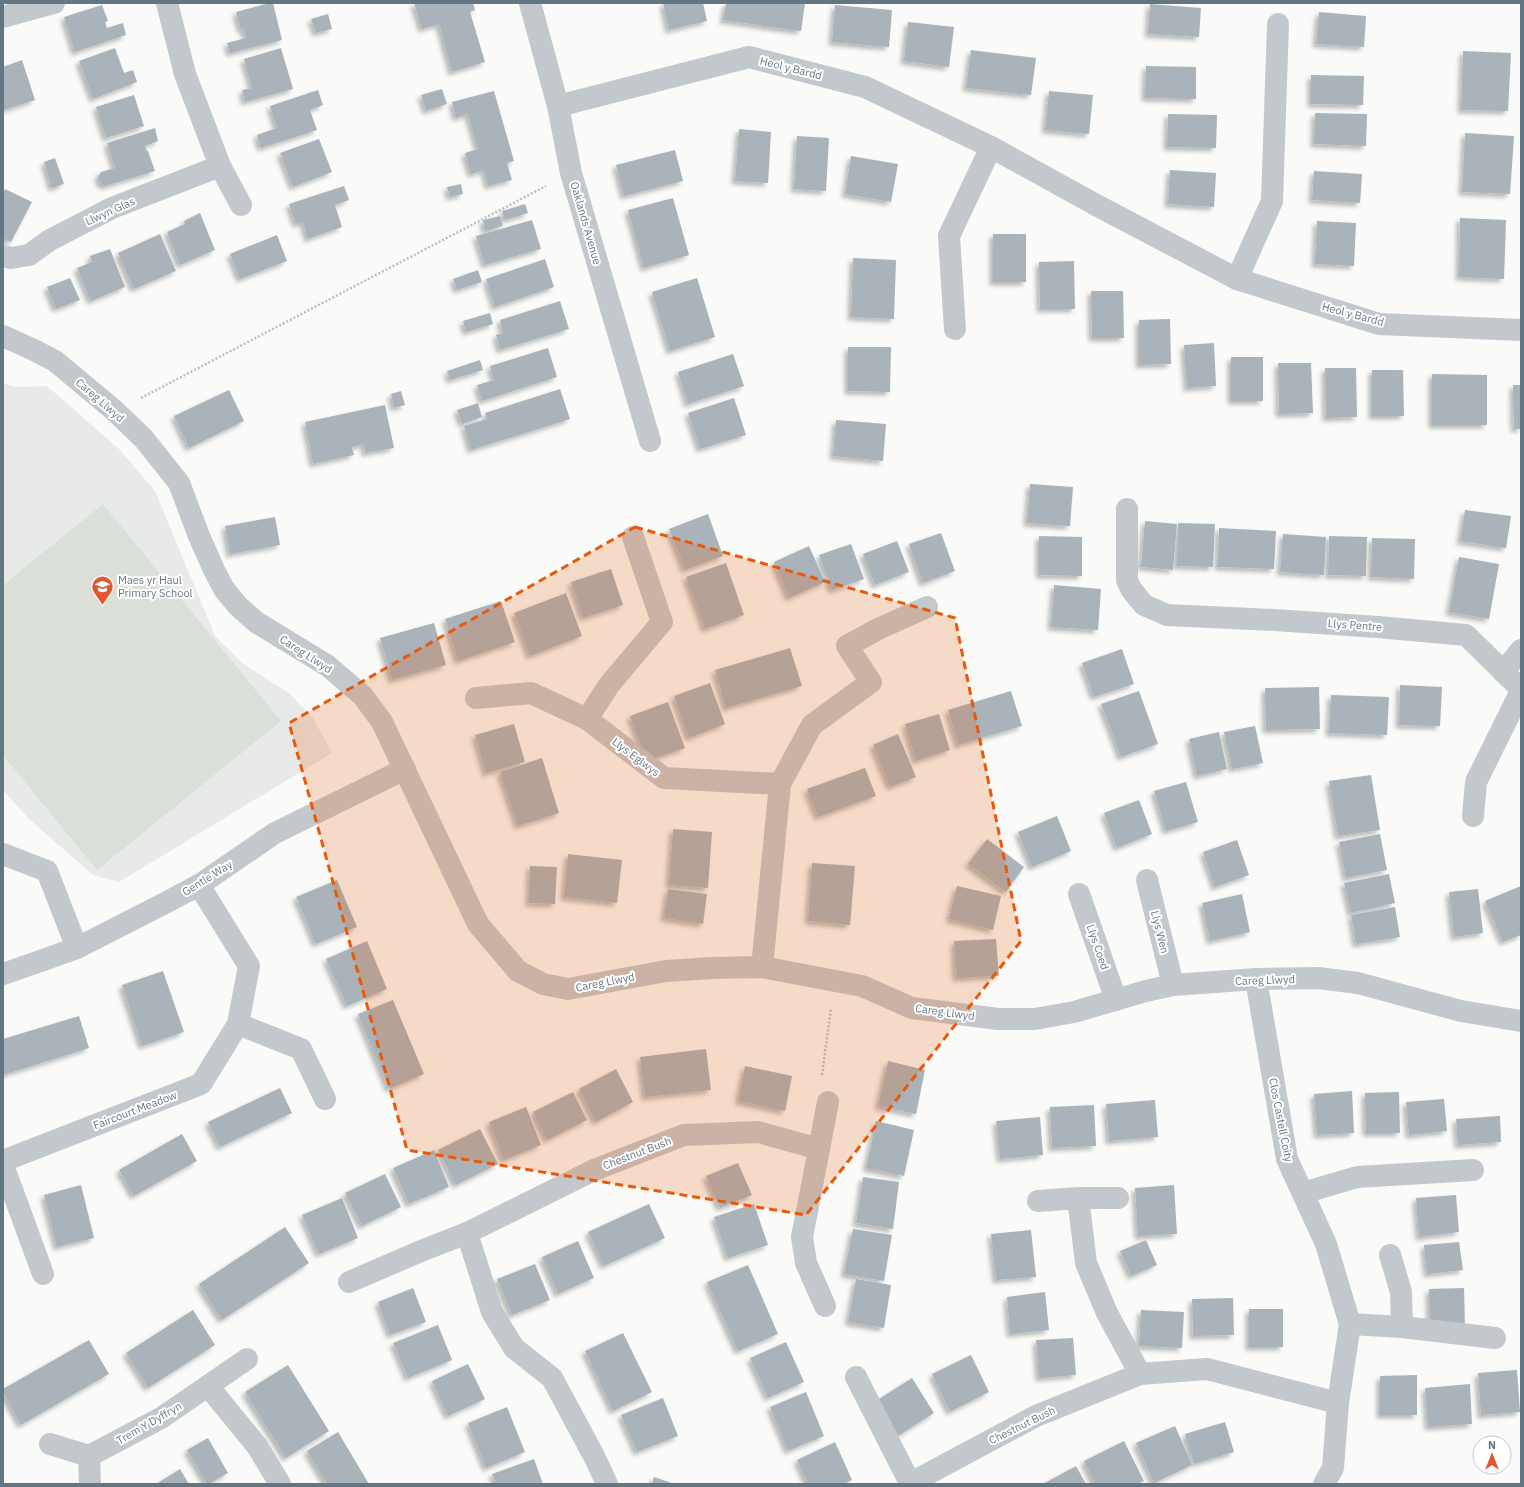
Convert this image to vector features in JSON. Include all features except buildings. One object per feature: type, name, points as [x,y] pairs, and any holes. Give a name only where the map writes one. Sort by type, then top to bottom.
[{"type":"street","points":[[3,17],[54,3]]},
{"type":"street","points":[[167,3],[185,74],[220,166],[241,205]]},
{"type":"street","name":"Oaklands Avenue","points":[[530,3],[558,106],[571,173],[650,441]]},
{"type":"street","points":[[1237,279],[1272,202],[1278,24]]},
{"type":"street","name":"Heol y Bardd","points":[[558,106],[749,57],[865,86],[991,147],[1098,206],[1237,279],[1379,324],[1521,330]]},
{"type":"street","points":[[955,329],[950,236],[991,147]]},
{"type":"street","name":"Llwyn Glas","points":[[3,256],[11,258],[29,255],[50,240],[112,208],[220,166]]},
{"type":"street","name":"Careg Llwyd","points":[[3,336],[55,361],[115,411],[144,439],[179,483],[199,536],[214,570],[224,589],[238,606],[256,622],[328,666],[362,696],[382,722],[478,924],[518,971],[543,984],[568,989],[666,971],[762,967],[862,986],[912,1008],[977,1017],[1035,1019],[1074,1012],[1172,985],[1256,979],[1318,978],[1358,983],[1461,1011],[1521,1021]]},
{"type":"street","name":"Llys Pentre","points":[[1127,509],[1127,580],[1131,589],[1144,605],[1167,615],[1290,621],[1466,635],[1521,690],[1476,782],[1473,816]]},
{"type":"street","points":[[587,719],[609,685],[662,622],[633,537]]},
{"type":"street","points":[[762,967],[780,784],[812,725],[871,682],[847,646],[878,629],[927,607]]},
{"type":"street","points":[[1503,672],[1521,650]]},
{"type":"street","name":"Llys Eglwys","points":[[476,698],[532,693],[587,719],[664,778],[780,784]]},
{"type":"street","name":"Gentle Way","points":[[3,974],[77,948],[198,885],[276,833],[405,769]]},
{"type":"street","points":[[3,854],[47,871],[77,948]]},
{"type":"street","name":"Llys Wen","points":[[1147,880],[1172,985]]},
{"type":"street","name":"Faircourt Meadow","points":[[3,1161],[201,1084],[238,1024],[249,966],[198,885]]},
{"type":"street","name":"Llys Coed","points":[[1079,894],[1116,1000]]},
{"type":"street","name":"Clos Castell Coity","points":[[1256,979],[1287,1159],[1326,1244],[1350,1324],[1338,1403],[1333,1468],[1324,1484]]},
{"type":"street","points":[[238,1024],[301,1049],[325,1099]]},
{"type":"street","points":[[825,1306],[806,1263],[802,1236],[828,1102]]},
{"type":"street","name":"Chestnut Bush","points":[[348,1282],[467,1233],[594,1170],[684,1135],[758,1132],[819,1149]]},
{"type":"street","points":[[3,1165],[43,1274]]},
{"type":"street","points":[[1303,1193],[1357,1178],[1473,1170]]},
{"type":"street","points":[[1078,1198],[1086,1263],[1107,1313],[1140,1374]]},
{"type":"street","points":[[1038,1201],[1078,1198],[1118,1198]]},
{"type":"street","points":[[467,1233],[492,1312],[514,1348],[552,1378],[595,1458],[607,1484]]},
{"type":"street","points":[[1390,1255],[1401,1292],[1402,1327]]},
{"type":"street","points":[[1350,1324],[1402,1327],[1495,1338]]},
{"type":"street","name":"Trem Y Dyffryn","points":[[89,1456],[161,1418],[247,1359]]},
{"type":"street","name":"Chestnut Bush","points":[[909,1484],[1036,1416],[1140,1374],[1207,1369],[1338,1403]]},
{"type":"street","points":[[856,1377],[909,1484]]},
{"type":"street","points":[[208,1386],[257,1446],[280,1484]]},
{"type":"street","points":[[50,1444],[89,1456],[90,1484]]},
{"type":"path","points":[[115,411],[571,173]]},
{"type":"path","points":[[828,1102],[821,1079],[832,1001]]},
{"type":"highlighted area","points":[[635,527],[955,618],[1021,941],[806,1215],[407,1150],[289,723]]},
{"type":"shaded area","name":"Maes yr Haul Primary School","points":[[3,383],[15,387],[47,386],[119,449],[155,491],[215,636],[242,663],[289,693],[313,718],[332,753],[119,882],[93,875],[29,819],[3,790]]},
{"type":"shaded area","name":"Maes yr Haul Primary School","points":[[103,504],[281,721],[97,870],[3,755],[3,585]]},
{"type":"place","name":"Maes yr Haul Primary School","points":[[103,606]]}]
